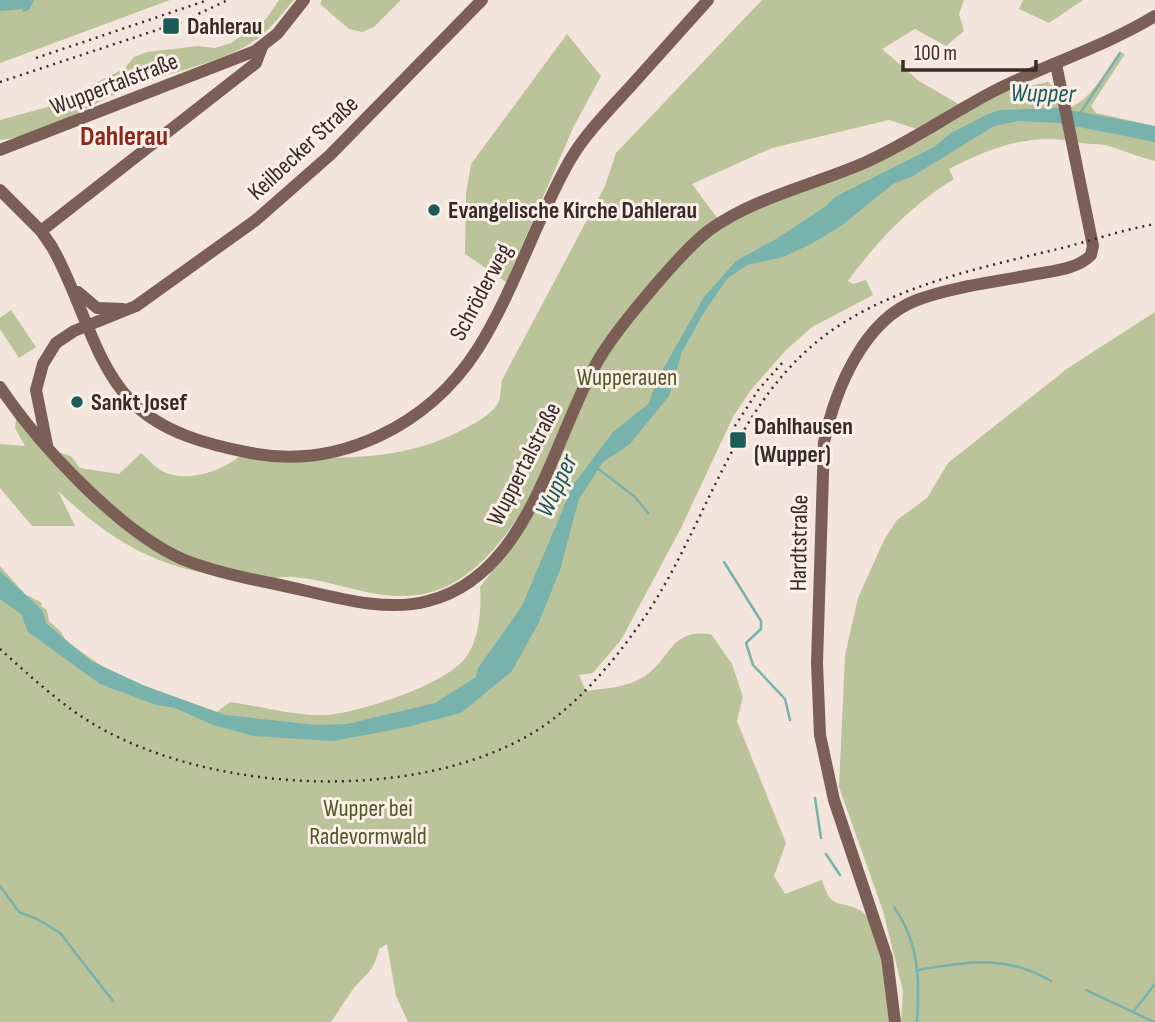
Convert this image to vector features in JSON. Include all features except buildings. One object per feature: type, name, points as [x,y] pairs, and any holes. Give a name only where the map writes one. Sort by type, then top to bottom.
[{"type":"main road","name":"Wuppertalstraße","points":[[0,150],[262,47],[277,34],[304,0]]},
{"type":"main road","name":"Keilbecker Straße","points":[[48,449],[36,397],[41,369],[51,349],[63,338],[136,306],[256,220],[306,176],[482,0]]},
{"type":"main road","name":"Schröderweg","points":[[71,283],[112,377],[124,394],[147,415],[179,433],[246,452],[296,457],[348,449],[390,431],[439,393],[475,352],[580,146],[708,0]]},
{"type":"main road","name":"Wuppertalstraße","points":[[0,387],[48,449],[147,538],[192,563],[340,597],[395,604],[435,599],[478,576],[505,547],[530,507],[602,354],[666,276],[706,233],[745,210],[879,155],[995,91],[1115,38],[1155,16]]},
{"type":"main road","points":[[41,232],[256,63],[262,47]]},
{"type":"main road","name":"Hardtstraße","points":[[895,1022],[890,974],[867,895],[828,781],[819,721],[821,480],[831,414],[842,385],[859,354],[875,332],[902,307],[926,297],[1068,267],[1090,257],[1093,246],[1056,64]]},
{"type":"main road","points":[[0,190],[41,232],[71,283]]},
{"type":"main road","name":"Keilbecker Straße","points":[[71,283],[85,299],[101,310],[136,306]]},
{"type":"green space","points":[[0,0],[170,0],[0,63]]},
{"type":"green space","points":[[279,0],[294,0],[267,31],[244,47],[132,87],[52,126],[0,140],[0,120],[73,100],[90,86],[125,68],[134,57],[147,52],[198,46],[215,48],[231,43],[266,19]]},
{"type":"green space","points":[[322,0],[401,0],[374,27],[362,32],[349,29],[320,4]]},
{"type":"green space","points":[[762,0],[964,0],[959,14],[964,31],[946,46],[915,29],[882,49],[919,81],[962,106],[920,130],[889,120],[772,148],[692,184],[718,219],[615,332],[557,448],[511,527],[484,560],[453,583],[418,595],[402,596],[371,593],[293,577],[256,580],[198,572],[172,565],[125,544],[81,512],[58,491],[75,526],[32,526],[0,488],[0,444],[25,446],[15,428],[17,412],[48,449],[71,456],[80,468],[119,474],[141,453],[162,471],[182,476],[214,471],[241,455],[356,457],[411,449],[438,441],[480,420],[494,409],[499,401],[502,380],[605,186],[616,153]]},
{"type":"green space","points":[[1023,0],[1083,0],[1049,23],[1019,9]]},
{"type":"green space","points":[[567,34],[601,76],[574,126],[506,282],[465,254],[466,194],[471,164]]},
{"type":"green space","name":"Wupper bei Radevormwald","points":[[1120,52],[1125,54],[1091,106],[1096,113],[1155,126],[1155,161],[1105,145],[1043,139],[995,149],[949,169],[954,179],[923,200],[896,225],[848,281],[853,284],[866,280],[873,295],[812,327],[786,350],[750,391],[733,417],[681,528],[621,640],[593,673],[579,675],[586,691],[624,685],[638,680],[654,669],[679,640],[687,636],[711,634],[732,664],[743,697],[737,721],[786,843],[774,876],[785,894],[822,880],[833,901],[854,907],[869,919],[880,946],[889,1022],[408,1022],[396,996],[387,944],[379,949],[371,969],[351,992],[331,1022],[0,1022],[0,566],[25,594],[42,603],[41,606],[47,610],[49,621],[66,641],[102,666],[131,681],[217,712],[230,702],[292,713],[327,715],[378,704],[417,689],[449,672],[467,656],[478,627],[480,587],[507,552],[593,375],[670,273],[722,225],[1006,91],[1048,82],[1054,87],[1062,110],[1072,107],[1095,87]]},
{"type":"green space","points":[[11,310],[36,347],[19,358],[0,329],[0,318]]},
{"type":"green space","points":[[1155,312],[1155,1022],[901,1022],[903,991],[883,911],[839,787],[845,655],[858,598],[884,540],[897,520],[927,498],[948,463],[1068,368]]},
{"type":"water","points":[[0,0],[34,0],[29,10],[23,12],[23,9],[0,11]]},
{"type":"water","points":[[1059,108],[1155,126],[1155,142],[1059,123],[1019,121],[994,126],[913,176],[893,184],[841,226],[811,244],[783,257],[747,265],[727,279],[682,352],[669,396],[630,444],[603,462],[579,499],[560,570],[539,622],[512,671],[461,713],[403,728],[333,741],[254,736],[213,725],[175,708],[156,705],[100,684],[28,632],[21,614],[0,599],[0,571],[43,611],[46,623],[91,661],[145,686],[225,715],[317,725],[347,724],[435,703],[476,677],[478,668],[522,606],[573,485],[613,432],[648,404],[662,371],[704,297],[736,261],[776,239],[826,206],[835,197],[934,147],[951,133],[988,114],[1000,110]]},
{"type":"waterway","name":"Wupper","points":[[1081,112],[1120,53]]},
{"type":"waterway","name":"Wupper","points":[[597,468],[635,497],[648,513]]},
{"type":"waterway","points":[[724,562],[761,621],[761,629],[746,643],[753,665],[785,699],[790,720]]},
{"type":"waterway","points":[[815,798],[821,838]]},
{"type":"waterway","points":[[826,854],[840,875]]},
{"type":"waterway","points":[[0,886],[19,912],[60,933],[113,1001]]},
{"type":"waterway","points":[[894,907],[909,934],[916,962],[917,1022]]},
{"type":"waterway","points":[[918,970],[986,962],[1018,967],[1051,981]]},
{"type":"waterway","points":[[1133,1012],[1155,984]]},
{"type":"waterway","points":[[1086,990],[1154,1022]]},
{"type":"railway","points":[[36,58],[208,0]]},
{"type":"railway","points":[[0,82],[181,22],[228,0]]},
{"type":"railway","points":[[0,649],[58,699],[95,725],[143,748],[197,765],[255,776],[316,781],[376,779],[434,771],[488,755],[552,720],[596,680],[621,649],[666,583],[721,472],[763,401],[788,369],[819,340],[873,307],[933,282],[1155,224]]},
{"type":"railway","points":[[731,432],[759,389],[783,362]]},
{"type":"place","name":"Dahlerau","points":[[171,26]]},
{"type":"place","name":"Evangelische Kirche Dahlerau","points":[[434,210]]},
{"type":"place","name":"Sankt Josef","points":[[77,402]]},
{"type":"place","name":"Dahlhausen (Wupper)","points":[[738,440]]},
{"type":"district","name":"Dahlerau","points":[[124,136]]},
{"type":"park label","name":"Wupperauen","points":[[627,377]]}]
